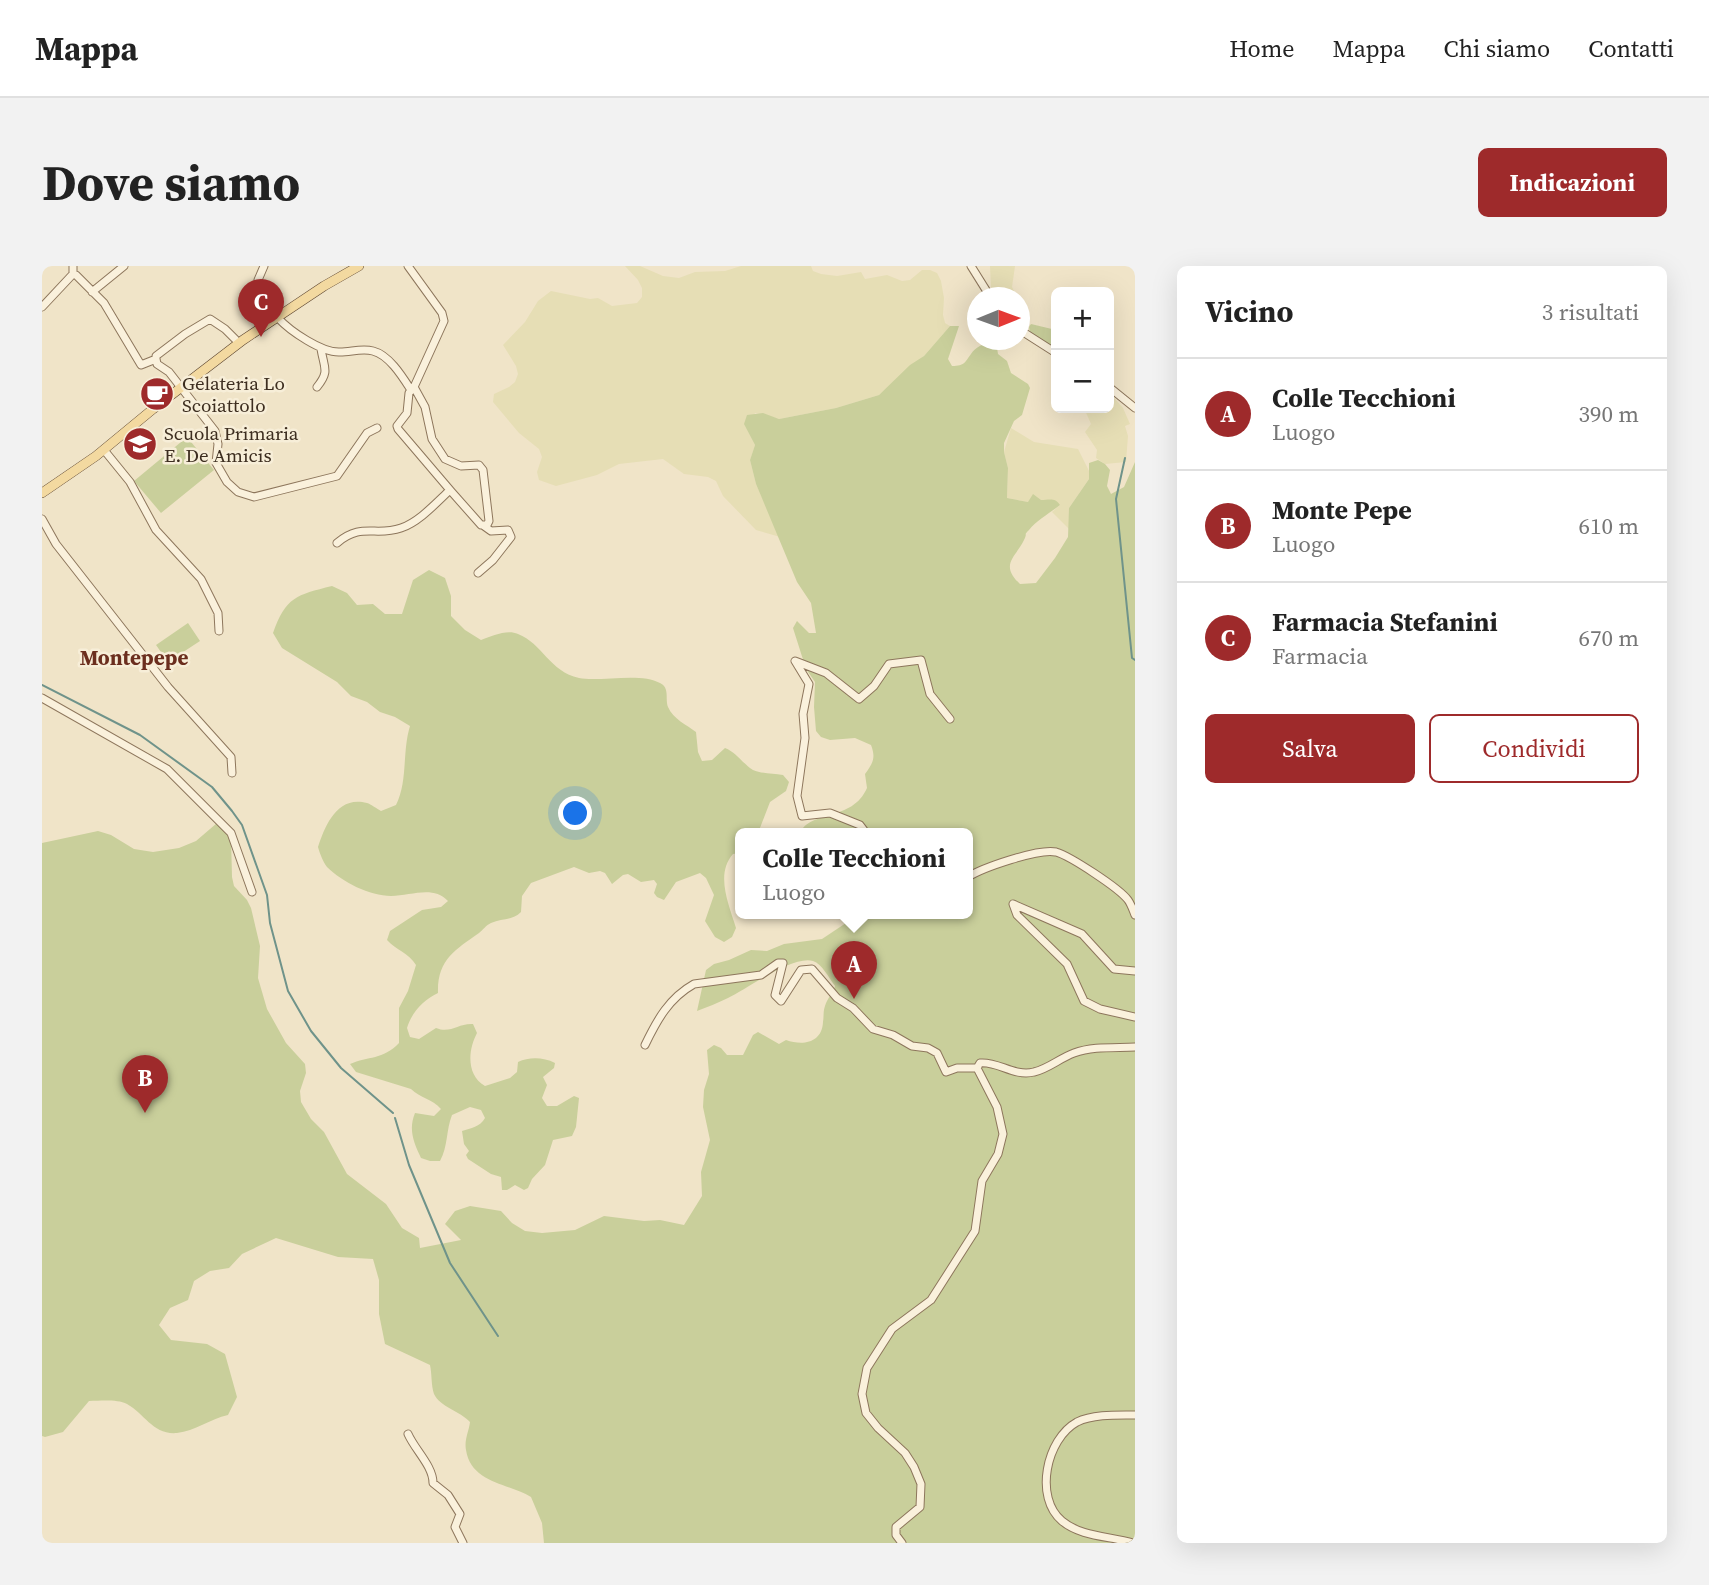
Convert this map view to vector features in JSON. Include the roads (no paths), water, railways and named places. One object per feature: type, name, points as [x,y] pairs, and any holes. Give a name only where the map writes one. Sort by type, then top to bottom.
[{"type":"main road","points":[[42,493],[104,450],[239,343],[359,266]]},
{"type":"street","points":[[92,292],[124,266]]},
{"type":"street","points":[[262,300],[258,280],[264,266]]},
{"type":"street","points":[[408,266],[444,317],[413,388],[408,409],[397,426],[478,523],[491,531],[508,530],[511,537],[493,560],[478,573]]},
{"type":"street","points":[[971,266],[985,287]]},
{"type":"street","points":[[42,307],[73,270],[104,303],[141,365],[156,359],[184,334],[210,319],[239,343]]},
{"type":"street","points":[[278,318],[289,329],[321,349],[335,352],[362,349],[375,351],[399,373],[425,407],[432,439],[445,459],[456,465],[478,464],[484,470],[484,489],[490,513],[489,522],[484,526]]},
{"type":"street","points":[[1030,336],[1051,350]]},
{"type":"street","points":[[317,387],[326,366],[321,349]]},
{"type":"street","points":[[156,359],[157,364],[169,372],[215,431],[218,444],[216,463],[221,474],[238,492],[248,496],[270,494],[337,477],[367,433],[377,428]]},
{"type":"street","points":[[1114,391],[1135,408]]},
{"type":"street","points":[[104,450],[131,482],[156,530],[201,579],[218,613],[219,631]]},
{"type":"street","points":[[337,543],[362,530],[391,530],[406,526],[450,490]]},
{"type":"street","points":[[42,519],[56,544],[154,670],[231,757],[232,774]]},
{"type":"street","points":[[862,828],[830,813],[802,816],[797,796],[805,738],[803,714],[809,684],[795,661],[826,673],[859,699],[874,685],[888,664],[921,660],[930,694],[950,719]]},
{"type":"street","points":[[42,698],[167,769],[231,833],[252,892]]},
{"type":"street","points":[[973,874],[1000,863],[1054,851],[1079,864],[1118,891],[1129,901],[1135,915]]},
{"type":"street","points":[[1135,971],[1114,969],[1082,934],[1013,904],[1017,915],[1067,964],[1084,1001],[1100,1009],[1135,1017]]},
{"type":"street","points":[[645,1045],[656,1022],[672,999],[694,984],[761,975],[778,963],[783,964],[775,995],[781,1001],[801,970],[812,969],[837,998],[853,1008],[873,1029],[893,1035],[912,1046],[928,1048],[937,1054],[946,1072],[957,1068],[977,1068]]},
{"type":"street","points":[[977,1068],[980,1063],[988,1062],[1024,1073],[1035,1072],[1087,1049],[1135,1047]]},
{"type":"street","points":[[902,1543],[896,1527],[920,1507],[921,1484],[905,1453],[866,1413],[862,1394],[867,1368],[892,1329],[931,1300],[975,1231],[982,1181],[998,1154],[1003,1134],[997,1107],[977,1068]]},
{"type":"street","points":[[1133,1543],[1074,1528],[1056,1515],[1046,1494],[1051,1458],[1064,1432],[1082,1420],[1135,1415]]},
{"type":"street","points":[[408,1434],[433,1473],[433,1483],[449,1495],[460,1514],[455,1527],[463,1543]]},
{"type":"waterway","points":[[1125,458],[1116,499],[1132,658],[1135,660]]},
{"type":"waterway","points":[[42,685],[140,735],[212,787],[232,811],[242,825],[267,895],[270,923],[288,991],[311,1031],[341,1068],[393,1113]]},
{"type":"waterway","points":[[395,1118],[409,1165],[450,1263],[498,1336]]},
{"type":"place","name":"Farmacia Stefanini","points":[[261,337]]},
{"type":"place","name":"Gelateria Lo Scoiattolo","points":[[157,394]]},
{"type":"place","name":"Scuola Primaria E. De Amicis","points":[[140,444]]},
{"type":"place","name":"Colle Tecchioni","points":[[854,999]]},
{"type":"place","name":"Monte Pepe","points":[[145,1113]]},
{"type":"district","name":"Montepepe","points":[[134,658]]}]
